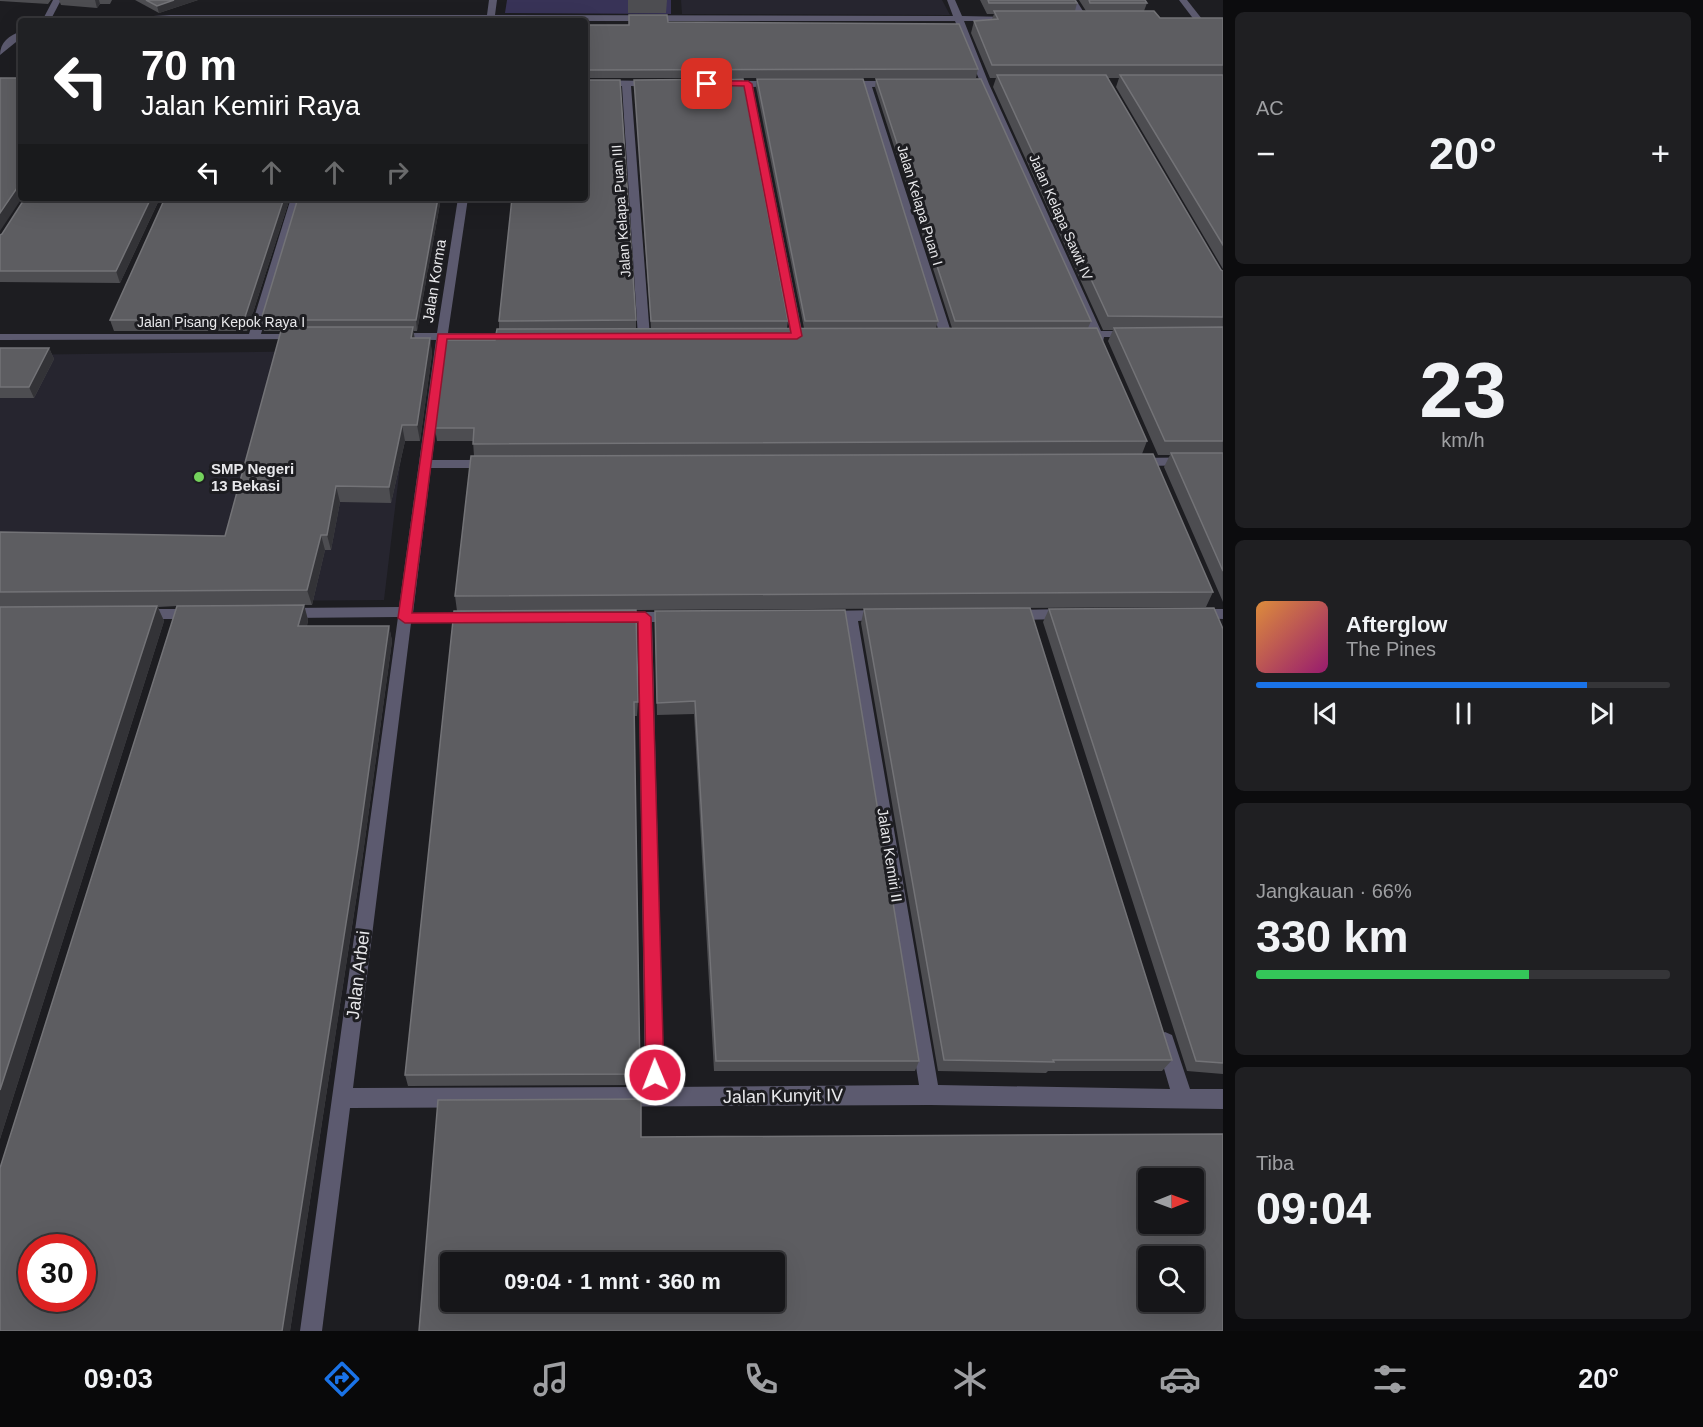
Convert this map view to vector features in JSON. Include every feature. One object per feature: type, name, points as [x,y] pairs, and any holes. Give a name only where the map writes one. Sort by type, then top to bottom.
[{"type":"street","points":[[48,18],[57,0]]},
{"type":"street","points":[[490,18],[493,0]]},
{"type":"street","name":"Jalan Kelapa Sawit IV","points":[[951,0],[985,84],[1105,351]]},
{"type":"street","points":[[1072,0],[1084,19]]},
{"type":"street","points":[[1183,0],[1202,19],[1187,19]]},
{"type":"street","points":[[143,18],[170,16],[383,18]]},
{"type":"street","points":[[588,19],[1017,19]]},
{"type":"street","points":[[1073,19],[1096,19]]},
{"type":"street","points":[[0,52],[9,41],[18,36]]},
{"type":"street","points":[[588,83],[659,84]]},
{"type":"street","name":"Jalan Kelapa Puan III","points":[[626,83],[644,337]]},
{"type":"street","points":[[714,84],[784,84]]},
{"type":"street","points":[[748,84],[797,336]]},
{"type":"street","points":[[831,84],[903,84]]},
{"type":"street","name":"Jalan Kelapa Puan I","points":[[867,84],[946,335]]},
{"type":"street","points":[[254,337],[295,201]]},
{"type":"street","name":"Jalan Korma","points":[[406,615],[442,336],[463,201]]},
{"type":"street","name":"Jalan Pisang Kepok Raya I","points":[[0,337],[106,332],[312,337]]},
{"type":"street","points":[[1073,334],[1142,334]]},
{"type":"street","points":[[381,336],[525,337]]},
{"type":"street","points":[[1128,462],[1223,461]]},
{"type":"street","points":[[425,464],[509,464]]},
{"type":"street","points":[[269,613],[490,618]]},
{"type":"street","points":[[1183,614],[1220,613]]},
{"type":"street","points":[[129,614],[211,614]]},
{"type":"street","points":[[169,636],[176,614]]},
{"type":"street","points":[[1031,614],[1038,637]]},
{"type":"street","points":[[997,615],[1078,614]]},
{"type":"street","name":"Jalan Arbei","points":[[311,1331],[406,615]]},
{"type":"street","points":[[805,616],[896,615]]},
{"type":"street","points":[[609,617],[690,616]]},
{"type":"street","name":"Jalan Kemiri II","points":[[850,616],[930,1095]]},
{"type":"street","points":[[645,617],[655,1098]]},
{"type":"street","points":[[1162,1030],[1183,1098]]},
{"type":"street","name":"Jalan Kunyit IV","points":[[342,1098],[930,1095],[1223,1099]]},
{"type":"shaded area","points":[[507,0],[671,0],[671,14],[505,13]]},
{"type":"shaded area","points":[[681,0],[942,0],[950,15],[682,14]]},
{"type":"shaded area","name":"SMP Negeri 13 Bekasi","points":[[414,350],[384,600],[0,603],[0,355]]},
{"type":"building","points":[[146,0],[174,0],[157,6]]},
{"type":"building","points":[[988,0],[1075,0],[1077,3],[989,3]]},
{"type":"building","points":[[1089,0],[1145,0],[1147,3],[1090,3]]},
{"type":"building","points":[[994,11],[1154,11],[1160,18],[1223,18],[1223,65],[992,65],[974,21],[998,19]]},
{"type":"building","points":[[629,15],[667,15],[668,22],[959,24],[978,69],[588,70],[588,25],[629,25]]},
{"type":"building","points":[[997,75],[1106,75],[1223,271],[1223,317],[1108,316]]},
{"type":"building","points":[[1120,75],[1223,75],[1223,245]]},
{"type":"building","points":[[0,78],[18,78],[18,186],[0,213]]},
{"type":"building","points":[[743,79],[788,321],[651,321],[634,80]]},
{"type":"building","points":[[757,79],[863,79],[938,321],[805,321]]},
{"type":"building","points":[[876,79],[981,79],[1091,321],[955,321]]},
{"type":"building","points":[[588,80],[620,80],[636,320],[499,321],[512,201],[588,201]]},
{"type":"building","points":[[23,201],[150,201],[116,271],[0,271],[0,235]]},
{"type":"building","points":[[164,201],[283,201],[244,320],[110,320]]},
{"type":"building","points":[[297,201],[437,201],[416,320],[261,320]]},
{"type":"building","points":[[282,327],[413,327],[411,338],[430,338],[417,425],[402,425],[389,487],[336,486],[327,535],[321,535],[307,590],[0,592],[0,532],[225,536]]},
{"type":"building","points":[[1223,327],[1223,441],[1165,441],[1114,328]]},
{"type":"building","points":[[1097,328],[1147,441],[473,444],[474,428],[435,428],[446,340],[495,340],[497,329]]},
{"type":"building","points":[[0,348],[49,348],[29,387],[0,387]]},
{"type":"building","points":[[1171,453],[1223,453],[1223,571]]},
{"type":"building","points":[[1153,454],[1213,592],[455,596],[471,456]]},
{"type":"building","points":[[304,605],[298,626],[389,626],[358,847],[282,1331],[0,1331],[0,1168],[177,606]]},
{"type":"building","points":[[157,606],[0,1090],[0,607]]},
{"type":"building","points":[[1030,608],[1172,1060],[1053,1060],[1054,1062],[944,1060],[864,609]]},
{"type":"building","points":[[1214,608],[1223,629],[1223,1063],[1196,1061],[1049,609]]},
{"type":"building","points":[[636,610],[638,702],[634,702],[640,1074],[405,1075],[454,611]]},
{"type":"building","points":[[845,610],[919,1061],[716,1061],[695,701],[657,703],[655,611]]},
{"type":"building","points":[[641,1099],[641,1137],[1223,1134],[1223,1331],[419,1331],[438,1100]]},
{"type":"place","name":"SMP Negeri 13 Bekasi","points":[[199,477]]},
{"type":"route","points":[[655,1075],[645,617],[405,618],[442,336],[797,336],[748,84],[707,84]]}]
